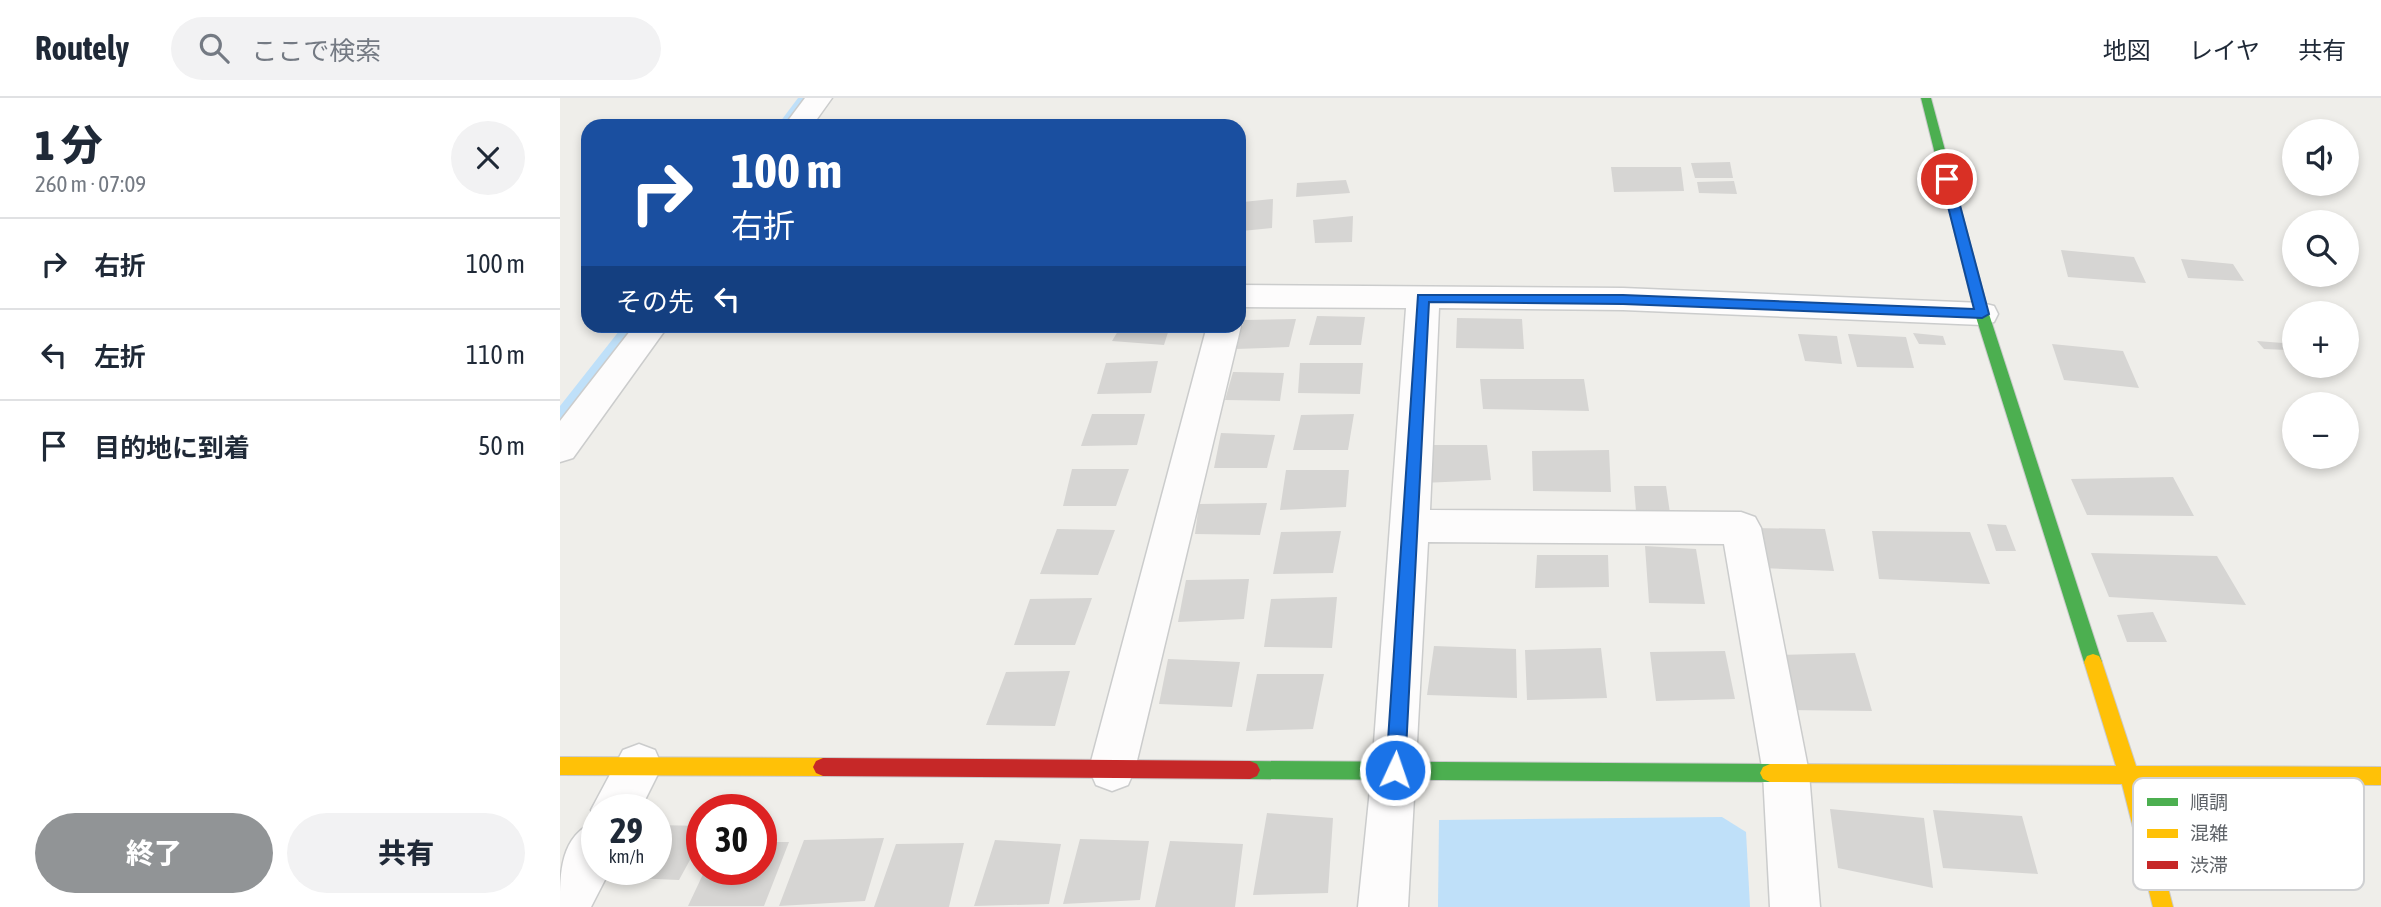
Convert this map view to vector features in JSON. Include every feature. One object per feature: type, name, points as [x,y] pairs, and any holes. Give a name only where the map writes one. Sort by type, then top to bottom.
[{"type":"street","points":[[804,119],[819,98]]},
{"type":"street","points":[[1926,98],[1982,314],[2133,791]]},
{"type":"street","points":[[1246,296],[1623,299],[1982,314]]},
{"type":"street","points":[[1383,907],[1395,770],[1423,298]]},
{"type":"street","points":[[560,448],[646,333]]},
{"type":"street","points":[[1112,769],[1222,333]]},
{"type":"street","points":[[1409,526],[1741,528],[1786,773],[1795,907]]},
{"type":"street","points":[[560,765],[2381,776]]},
{"type":"street","points":[[624,794],[639,766]]},
{"type":"street","points":[[564,907],[581,875]]},
{"type":"street","points":[[2159,890],[2163,907]]},
{"type":"water","points":[[1722,817],[1746,832],[1750,907],[1438,907],[1439,820]]},
{"type":"building","points":[[1730,162],[1733,178],[1695,178],[1691,163]]},
{"type":"building","points":[[1611,167],[1681,167],[1684,191],[1614,192]]},
{"type":"building","points":[[1346,180],[1350,193],[1296,197],[1297,183]]},
{"type":"building","points":[[1734,181],[1737,194],[1699,193],[1697,182]]},
{"type":"building","points":[[1273,199],[1272,228],[1246,231],[1246,202]]},
{"type":"building","points":[[1353,216],[1352,242],[1315,243],[1313,220]]},
{"type":"building","points":[[2061,250],[2134,257],[2146,283],[2068,277]]},
{"type":"building","points":[[2181,259],[2233,264],[2244,281],[2188,278]]},
{"type":"building","points":[[1317,316],[1365,317],[1361,345],[1309,345]]},
{"type":"building","points":[[1457,318],[1522,319],[1524,349],[1456,348]]},
{"type":"building","points":[[1296,319],[1289,347],[1236,349],[1240,333],[1246,333],[1246,320]]},
{"type":"building","points":[[1117,333],[1168,333],[1164,345],[1112,341]]},
{"type":"building","points":[[1913,333],[1943,336],[1946,345],[1919,344]]},
{"type":"building","points":[[1798,334],[1837,336],[1842,364],[1805,361]]},
{"type":"building","points":[[1848,334],[1906,337],[1914,368],[1857,367]]},
{"type":"building","points":[[2257,341],[2282,343],[2282,350],[2264,349]]},
{"type":"building","points":[[2052,344],[2123,351],[2139,388],[2064,380]]},
{"type":"building","points":[[1158,361],[1151,393],[1097,394],[1106,363]]},
{"type":"building","points":[[1300,363],[1363,363],[1360,394],[1298,393]]},
{"type":"building","points":[[1233,372],[1284,373],[1280,401],[1225,400]]},
{"type":"building","points":[[1480,379],[1584,379],[1589,411],[1483,409]]},
{"type":"building","points":[[1092,414],[1145,414],[1137,445],[1081,446]]},
{"type":"building","points":[[1354,414],[1348,450],[1293,450],[1301,415]]},
{"type":"building","points":[[1221,433],[1275,435],[1267,468],[1214,468]]},
{"type":"building","points":[[1426,445],[1487,445],[1491,480],[1422,483]]},
{"type":"building","points":[[1609,450],[1611,492],[1533,491],[1532,451]]},
{"type":"building","points":[[1072,469],[1129,469],[1116,506],[1063,506]]},
{"type":"building","points":[[1286,470],[1349,470],[1346,507],[1280,510]]},
{"type":"building","points":[[2173,477],[2194,516],[2087,515],[2071,479]]},
{"type":"building","points":[[1634,486],[1666,486],[1670,513],[1636,511]]},
{"type":"building","points":[[1267,503],[1260,535],[1195,534],[1199,504]]},
{"type":"building","points":[[1987,524],[2006,525],[2016,551],[1996,551]]},
{"type":"building","points":[[1753,528],[1825,529],[1834,571],[1761,568]]},
{"type":"building","points":[[1057,529],[1115,530],[1098,575],[1040,574]]},
{"type":"building","points":[[1341,531],[1333,573],[1273,574],[1281,532]]},
{"type":"building","points":[[1872,531],[1970,532],[1990,584],[1879,579]]},
{"type":"building","points":[[1645,546],[1696,549],[1705,604],[1649,603]]},
{"type":"building","points":[[2091,553],[2217,556],[2246,605],[2109,597]]},
{"type":"building","points":[[1537,555],[1608,555],[1609,587],[1535,588]]},
{"type":"building","points":[[1249,579],[1244,619],[1178,622],[1186,580]]},
{"type":"building","points":[[1337,597],[1332,648],[1264,647],[1271,599]]},
{"type":"building","points":[[1092,598],[1075,645],[1014,645],[1030,599]]},
{"type":"building","points":[[2153,612],[2167,642],[2127,642],[2117,615]]},
{"type":"building","points":[[1434,646],[1516,649],[1517,698],[1427,695]]},
{"type":"building","points":[[1601,648],[1607,698],[1527,700],[1525,650]]},
{"type":"building","points":[[1725,651],[1735,699],[1656,701],[1650,652]]},
{"type":"building","points":[[1855,653],[1872,711],[1785,710],[1774,655]]},
{"type":"building","points":[[1168,659],[1240,662],[1232,707],[1159,704]]},
{"type":"building","points":[[1070,671],[1055,726],[986,725],[1006,672]]},
{"type":"building","points":[[1257,674],[1324,674],[1313,729],[1246,731]]},
{"type":"building","points":[[1830,809],[1924,818],[1933,888],[1838,868]]},
{"type":"building","points":[[1933,810],[2022,816],[2038,874],[1943,868]]},
{"type":"building","points":[[1267,813],[1333,818],[1328,893],[1253,895]]},
{"type":"building","points":[[672,825],[686,826],[686,867],[679,880],[672,880]]},
{"type":"building","points":[[884,838],[865,901],[779,906],[804,840]]},
{"type":"building","points":[[1080,839],[1149,841],[1140,900],[1063,904]]},
{"type":"building","points":[[995,840],[1061,844],[1049,904],[974,906]]},
{"type":"building","points":[[1170,841],[1243,844],[1235,907],[1155,907]]},
{"type":"building","points":[[777,842],[789,842],[777,873]]},
{"type":"building","points":[[964,843],[949,907],[874,907],[896,844]]},
{"type":"building","points":[[698,885],[772,885],[764,906],[688,906]]},
{"type":"waterway","points":[[786,119],[802,98]]},
{"type":"waterway","points":[[560,414],[623,333]]},
{"type":"traffic: fast","points":[[1926,98],[1982,314],[2093,662]]},
{"type":"traffic: fast","points":[[1250,770],[1770,773]]},
{"type":"traffic: slow","points":[[2093,662],[2133,791]]},
{"type":"traffic: slow","points":[[560,766],[823,767]]},
{"type":"traffic: slow","points":[[1770,773],[2381,776]]},
{"type":"traffic: slow","points":[[2159,890],[2163,907]]},
{"type":"traffic: jam","points":[[823,767],[1250,770]]},
{"type":"route","points":[[1395,770],[1423,298],[1623,299],[1982,314],[1947,179]]}]
